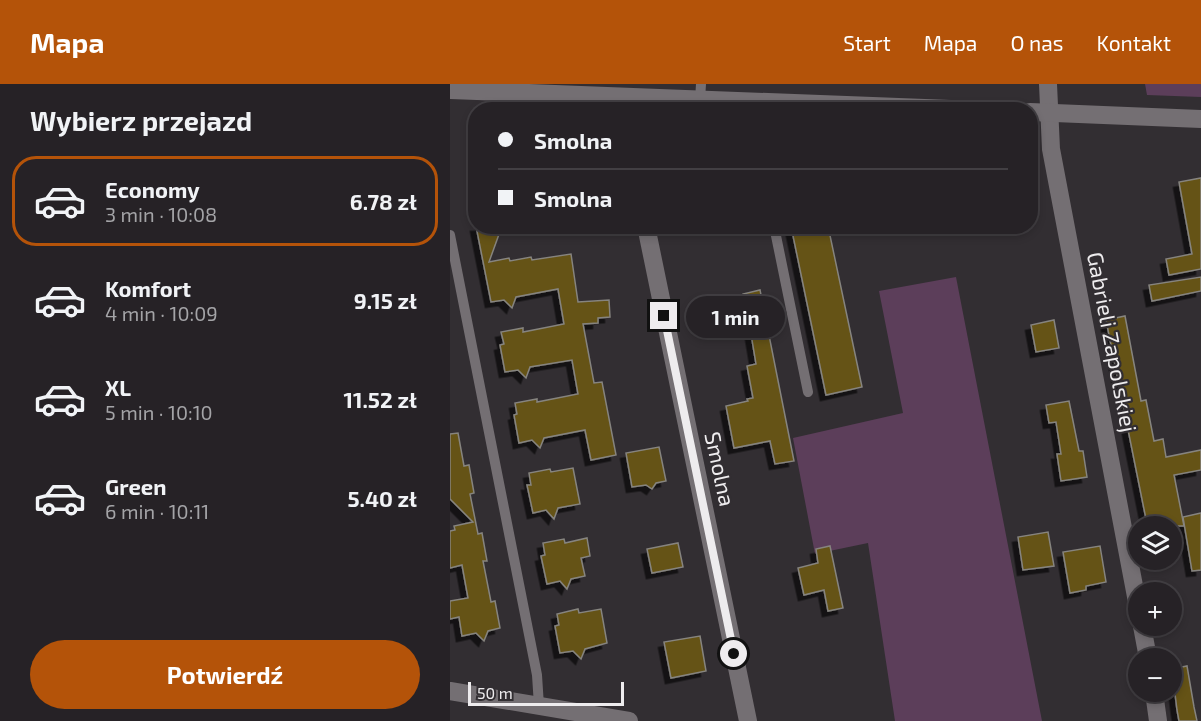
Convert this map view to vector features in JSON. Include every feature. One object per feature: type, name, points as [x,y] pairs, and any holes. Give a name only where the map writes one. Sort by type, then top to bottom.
[{"type":"street","name":"Gabrieli Zapolskiej","points":[[1048,84],[1039,112],[1051,149],[1133,582]]},
{"type":"street","points":[[450,90],[607,102]]},
{"type":"street","points":[[627,102],[700,92],[738,102]]},
{"type":"street","points":[[1039,112],[1201,118]]},
{"type":"street","name":"Smolna","points":[[647,234],[748,721]]},
{"type":"street","points":[[450,691],[629,721]]},
{"type":"street","points":[[1155,702],[1158,721]]},
{"type":"lane","points":[[776,234],[808,392]]},
{"type":"lane","points":[[450,235],[537,675],[539,706]]},
{"type":"shaded area","points":[[1145,84],[1201,84],[1201,97],[1147,95]]},
{"type":"shaded area","points":[[956,277],[1042,721],[895,721],[868,543],[815,554],[793,438],[903,413],[879,291]]},
{"type":"building","points":[[1201,178],[1201,269],[1169,275],[1166,259],[1192,254],[1179,182]]},
{"type":"building","points":[[478,234],[499,234],[489,262],[509,258],[510,261],[531,257],[532,260],[571,254],[578,302],[609,300],[610,317],[598,318],[598,323],[583,324],[594,383],[602,382],[616,455],[591,460],[585,430],[544,438],[540,448],[532,440],[519,443],[514,415],[517,414],[515,403],[537,399],[537,402],[578,394],[572,360],[530,367],[526,378],[518,370],[505,372],[500,345],[504,344],[501,332],[523,328],[523,332],[564,324],[558,289],[516,297],[512,308],[504,300],[491,302]]},
{"type":"building","points":[[793,234],[830,234],[862,387],[826,395]]},
{"type":"building","points":[[1201,277],[1201,291],[1152,301],[1149,285]]},
{"type":"building","points":[[760,290],[794,461],[775,464],[770,441],[734,448],[726,406],[753,398],[747,366],[756,364],[749,322],[708,330],[704,308],[744,300],[743,294]]},
{"type":"building","points":[[1125,316],[1141,401],[1146,400],[1154,441],[1163,439],[1166,457],[1201,450],[1201,470],[1174,475],[1184,526],[1182,526],[1182,516],[1145,516],[1106,320]]},
{"type":"building","points":[[1054,320],[1059,348],[1036,352],[1031,325]]},
{"type":"building","points":[[1069,401],[1079,451],[1083,451],[1087,477],[1061,481],[1057,454],[1061,454],[1056,422],[1049,423],[1046,405]]},
{"type":"building","points":[[458,433],[464,466],[469,465],[474,493],[470,494],[478,534],[482,533],[487,561],[483,561],[491,602],[495,601],[500,628],[488,631],[484,641],[476,633],[462,636],[459,617],[450,619],[450,601],[468,598],[462,565],[450,568],[450,531],[455,530],[454,526],[473,522],[450,499],[450,434]]},
{"type":"building","points":[[659,447],[666,481],[656,483],[652,489],[646,485],[632,487],[626,453]]},
{"type":"building","points":[[573,468],[580,504],[558,508],[554,519],[546,510],[533,513],[527,485],[531,485],[529,473]]},
{"type":"building","points":[[1201,513],[1201,570],[1192,571],[1183,517]]},
{"type":"building","points":[[1048,532],[1054,566],[1023,570],[1018,537]]},
{"type":"building","points":[[587,538],[590,556],[581,558],[585,576],[571,579],[567,589],[560,581],[547,584],[541,556],[545,555],[543,543],[564,539],[565,543]]},
{"type":"building","points":[[678,543],[683,567],[652,573],[647,549]]},
{"type":"building","points":[[830,546],[843,608],[828,611],[824,590],[804,595],[798,568],[818,563],[816,549]]},
{"type":"building","points":[[1100,546],[1106,582],[1086,586],[1086,590],[1070,593],[1063,552]]},
{"type":"building","points":[[578,609],[579,613],[601,609],[607,643],[585,649],[581,659],[573,651],[560,653],[555,626],[559,625],[557,614]]},
{"type":"building","points":[[700,636],[706,671],[671,678],[664,642]]},
{"type":"building","points":[[1187,666],[1197,721],[1179,721],[1176,702],[1182,702],[1182,667]]},
{"type":"route","points":[[664,316],[734,654]]}]
